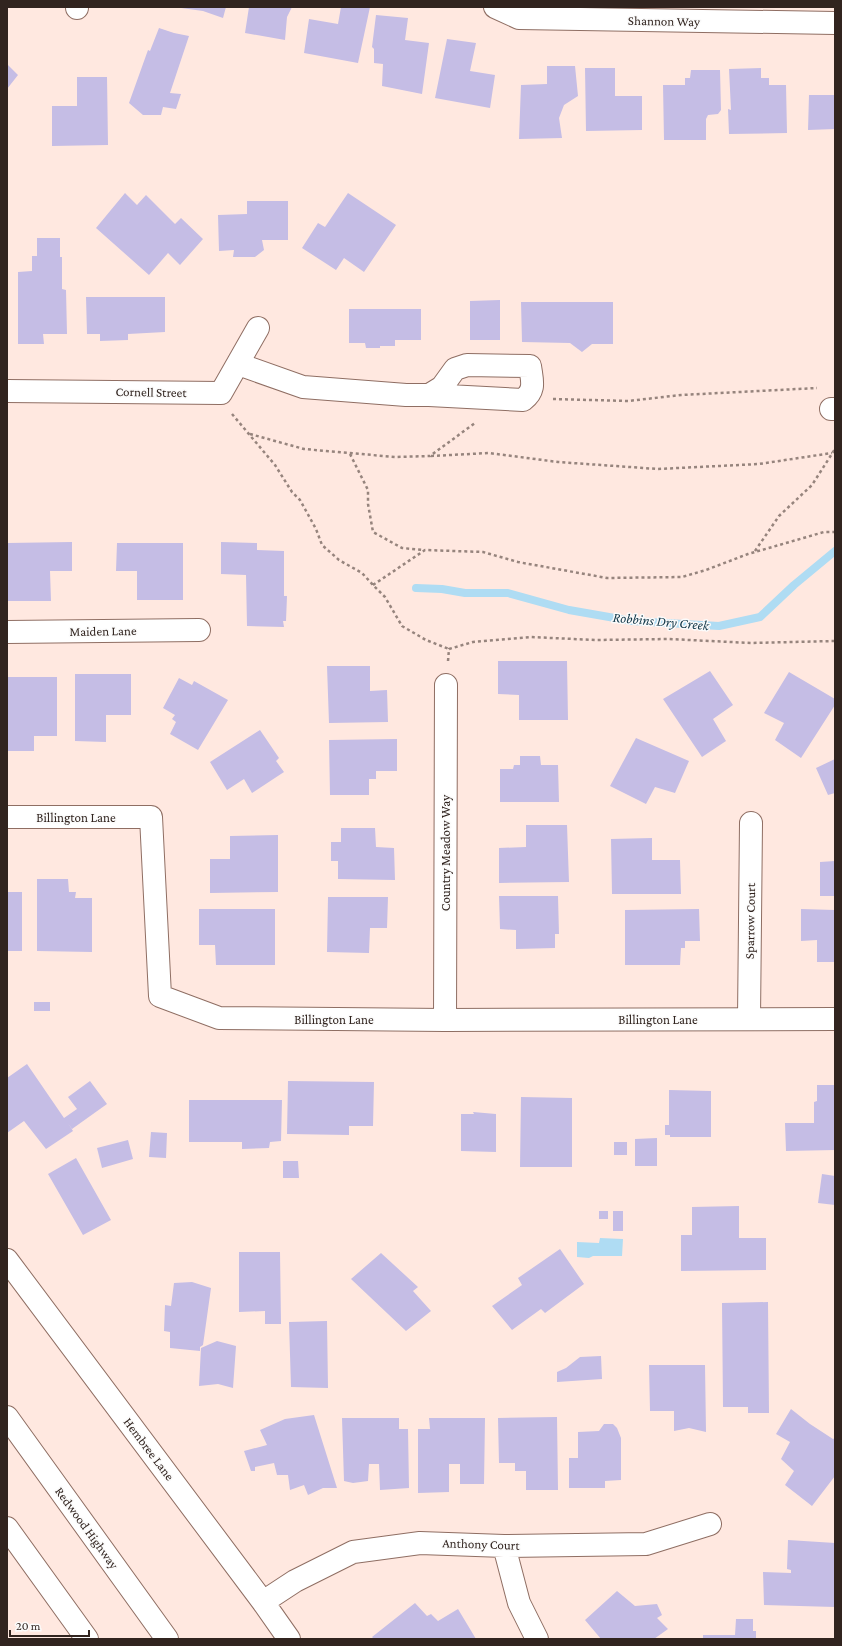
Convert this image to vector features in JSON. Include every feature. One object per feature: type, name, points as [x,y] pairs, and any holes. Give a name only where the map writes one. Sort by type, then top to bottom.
[{"type":"main road","name":"Shannon Way","points":[[495,7],[521,12],[835,23]]},
{"type":"main road","points":[[221,393],[258,328]]},
{"type":"main road","points":[[238,364],[303,387],[367,393],[429,395]]},
{"type":"main road","name":"Cornell Street","points":[[7,391],[221,393]]},
{"type":"main road","name":"Maiden Lane","points":[[7,632],[199,630]]},
{"type":"main road","name":"Country Meadow Way","points":[[445,1020],[446,685]]},
{"type":"main road","name":"Billington Lane","points":[[7,817],[151,817],[160,996],[219,1018],[445,1020],[749,1018],[835,1019]]},
{"type":"main road","name":"Sparrow Court","points":[[749,1018],[751,823]]},
{"type":"main road","name":"Hembree Lane","points":[[7,1260],[263,1602],[289,1639]]},
{"type":"main road","name":"Redwood Highway","points":[[7,1417],[167,1639]]},
{"type":"main road","name":"Anthony Court","points":[[263,1602],[295,1581],[353,1552],[420,1543],[504,1546],[646,1544],[710,1524]]},
{"type":"main road","points":[[7,1528],[87,1639]]},
{"type":"main road","points":[[504,1546],[519,1603],[537,1639]]},
{"type":"path","points":[[549,399],[628,401],[681,395],[826,387],[833,409]]},
{"type":"path","points":[[221,393],[225,406],[275,465],[292,492],[300,500],[316,529],[322,545],[339,560],[362,573],[385,597],[402,626],[426,640],[449,650],[473,642],[531,637],[595,640],[669,639],[751,643],[835,641]]},
{"type":"path","points":[[430,456],[476,422]]},
{"type":"path","points":[[250,434],[304,449],[350,454],[395,457],[489,453],[558,462],[658,469],[759,464],[832,453]]},
{"type":"path","points":[[754,552],[779,516],[812,485],[835,448]]},
{"type":"path","points":[[350,454],[368,490],[368,504],[373,532],[402,548],[483,552],[518,562],[607,578],[682,577],[706,570],[754,552],[824,532],[835,532]]},
{"type":"path","points":[[373,585],[404,566],[425,550]]},
{"type":"path","points":[[446,685],[449,650]]},
{"type":"water","points":[[600,1238],[623,1239],[622,1256],[593,1256],[589,1258],[577,1257],[577,1242],[599,1243]]},
{"type":"building","points":[[174,7],[226,7],[223,18],[203,11]]},
{"type":"building","points":[[249,7],[292,7],[287,17],[285,40],[245,33]]},
{"type":"building","points":[[341,7],[370,7],[358,63],[304,53],[309,19],[338,24]]},
{"type":"building","points":[[376,15],[408,18],[405,40],[429,43],[422,94],[382,86],[383,64],[374,63],[374,49],[372,47]]},
{"type":"building","points":[[159,28],[189,36],[170,93],[181,94],[176,109],[163,107],[161,115],[143,115],[129,103],[148,50],[150,51]]},
{"type":"building","points":[[447,39],[476,43],[470,71],[495,75],[490,108],[435,98]]},
{"type":"building","points":[[7,64],[18,75],[7,89]]},
{"type":"building","points":[[547,66],[575,66],[578,96],[564,105],[559,118],[562,138],[519,139],[521,85],[547,84]]},
{"type":"building","points":[[585,68],[615,68],[615,96],[642,96],[642,130],[586,131]]},
{"type":"building","points":[[761,68],[761,78],[769,78],[769,85],[786,85],[787,133],[729,134],[728,109],[731,110],[729,69]]},
{"type":"building","points":[[691,70],[720,70],[721,110],[718,114],[708,115],[706,119],[706,140],[664,140],[663,85],[685,85],[685,78],[690,78]]},
{"type":"building","points":[[77,77],[107,77],[108,145],[52,146],[52,106],[77,106]]},
{"type":"building","points":[[809,95],[835,95],[835,129],[808,130]]},
{"type":"building","points":[[125,193],[137,205],[146,195],[175,224],[181,218],[203,239],[180,265],[168,253],[149,275],[96,228]]},
{"type":"building","points":[[348,193],[396,225],[364,272],[344,258],[336,270],[302,248],[318,223],[325,227]]},
{"type":"building","points":[[247,201],[288,201],[288,240],[262,240],[264,250],[255,257],[233,257],[234,250],[219,251],[218,215],[247,214]]},
{"type":"building","points":[[37,238],[60,238],[60,257],[62,257],[62,289],[66,290],[67,334],[43,334],[44,344],[18,344],[18,272],[32,271],[32,256],[37,256]]},
{"type":"building","points":[[86,297],[165,297],[165,332],[128,334],[128,340],[100,341],[100,334],[87,334]]},
{"type":"building","points":[[500,300],[500,340],[470,340],[470,301]]},
{"type":"building","points":[[521,302],[613,302],[613,344],[592,344],[582,352],[570,343],[522,342]]},
{"type":"building","points":[[349,309],[421,309],[421,340],[395,340],[395,346],[380,346],[380,348],[366,348],[365,343],[349,343]]},
{"type":"building","points":[[72,542],[72,571],[50,571],[51,601],[7,601],[7,543]]},
{"type":"building","points":[[221,542],[257,543],[257,550],[284,551],[284,596],[287,596],[286,621],[283,621],[284,627],[247,626],[246,575],[221,574]]},
{"type":"building","points":[[117,543],[183,543],[183,600],[137,600],[137,571],[116,571]]},
{"type":"building","points":[[498,661],[567,661],[568,720],[519,720],[519,695],[498,694]]},
{"type":"building","points":[[327,666],[370,666],[370,691],[387,690],[388,722],[329,723]]},
{"type":"building","points":[[710,671],[733,705],[713,719],[726,741],[702,757],[663,699]]},
{"type":"building","points":[[789,672],[835,699],[835,705],[801,758],[775,740],[784,723],[764,713]]},
{"type":"building","points":[[75,674],[131,674],[131,715],[106,715],[106,742],[75,741]]},
{"type":"building","points":[[7,677],[57,677],[57,736],[34,736],[34,751],[7,751]]},
{"type":"building","points":[[179,678],[192,685],[194,681],[228,700],[198,750],[170,734],[176,722],[172,719],[175,715],[163,708]]},
{"type":"building","points":[[260,730],[279,758],[276,761],[284,772],[252,793],[244,779],[227,790],[210,762]]},
{"type":"building","points":[[636,738],[689,761],[675,793],[655,787],[646,804],[610,786]]},
{"type":"building","points":[[397,739],[397,771],[376,771],[376,779],[369,779],[369,795],[330,795],[329,740]]},
{"type":"building","points":[[520,756],[540,756],[541,765],[558,765],[559,802],[500,802],[500,769],[513,769],[514,765],[520,765]]},
{"type":"building","points":[[835,759],[835,793],[828,795],[816,768]]},
{"type":"building","points":[[526,825],[567,825],[569,882],[499,883],[499,848],[526,847]]},
{"type":"building","points":[[341,828],[375,828],[376,847],[394,848],[395,880],[338,879],[338,861],[331,861],[331,842],[341,842]]},
{"type":"building","points":[[278,835],[278,892],[210,893],[210,859],[230,859],[230,836]]},
{"type":"building","points":[[652,838],[652,860],[680,860],[681,894],[612,894],[611,839]]},
{"type":"building","points":[[835,861],[835,896],[820,896],[820,862]]},
{"type":"building","points":[[37,879],[68,879],[69,892],[76,892],[75,898],[92,898],[92,952],[37,951]]},
{"type":"building","points":[[7,892],[22,892],[22,951],[7,951]]},
{"type":"building","points":[[499,896],[558,896],[559,934],[555,934],[555,948],[516,949],[516,930],[500,929]]},
{"type":"building","points":[[328,897],[388,897],[387,928],[370,928],[369,953],[327,952]]},
{"type":"building","points":[[199,909],[275,909],[275,965],[216,965],[215,945],[199,945]]},
{"type":"building","points":[[699,909],[700,941],[685,941],[685,948],[681,948],[680,965],[625,965],[625,910]]},
{"type":"building","points":[[801,909],[835,910],[835,962],[817,962],[817,940],[801,941]]},
{"type":"building","points":[[34,1002],[50,1002],[50,1011],[34,1011]]},
{"type":"building","points":[[27,1064],[64,1118],[77,1109],[68,1097],[90,1081],[107,1104],[72,1129],[68,1123],[73,1131],[46,1149],[24,1121],[7,1133],[7,1078]]},
{"type":"building","points":[[288,1081],[374,1082],[373,1126],[349,1126],[349,1135],[287,1134]]},
{"type":"building","points":[[817,1085],[835,1085],[835,1150],[786,1151],[785,1123],[814,1123],[814,1102],[817,1101]]},
{"type":"building","points":[[669,1090],[711,1091],[711,1137],[670,1137],[670,1135],[665,1135],[665,1125],[669,1125]]},
{"type":"building","points":[[521,1097],[572,1098],[572,1167],[520,1167]]},
{"type":"building","points":[[189,1100],[282,1100],[281,1141],[270,1142],[269,1148],[242,1149],[242,1142],[189,1142]]},
{"type":"building","points":[[473,1112],[496,1114],[496,1152],[461,1151],[461,1114],[474,1114]]},
{"type":"building","points":[[151,1132],[167,1133],[166,1158],[149,1157]]},
{"type":"building","points":[[657,1138],[657,1166],[635,1166],[635,1139]]},
{"type":"building","points":[[128,1140],[133,1159],[102,1168],[97,1148]]},
{"type":"building","points":[[614,1142],[627,1142],[627,1155],[614,1155]]},
{"type":"building","points":[[76,1158],[111,1220],[83,1235],[48,1174]]},
{"type":"building","points":[[283,1161],[298,1161],[299,1178],[283,1178]]},
{"type":"building","points":[[822,1174],[835,1176],[835,1205],[818,1203]]},
{"type":"building","points":[[739,1206],[739,1238],[766,1238],[766,1270],[681,1271],[681,1235],[692,1235],[692,1207]]},
{"type":"building","points":[[599,1211],[608,1211],[608,1219],[599,1219]]},
{"type":"building","points":[[613,1211],[623,1211],[623,1231],[613,1231]]},
{"type":"building","points":[[560,1249],[584,1284],[545,1313],[541,1309],[512,1330],[492,1306],[522,1285],[518,1278]]},
{"type":"building","points":[[239,1252],[280,1252],[281,1324],[265,1324],[265,1311],[239,1312]]},
{"type":"building","points":[[381,1253],[418,1287],[413,1291],[431,1311],[406,1331],[351,1279]]},
{"type":"building","points":[[192,1282],[211,1288],[203,1345],[200,1347],[200,1351],[170,1348],[170,1332],[164,1331],[165,1305],[171,1306],[174,1283]]},
{"type":"building","points":[[768,1302],[769,1413],[748,1413],[748,1407],[723,1407],[722,1303]]},
{"type":"building","points":[[327,1321],[328,1388],[291,1387],[289,1322]]},
{"type":"building","points":[[217,1341],[236,1346],[233,1388],[218,1384],[199,1386],[201,1348]]},
{"type":"building","points":[[601,1356],[602,1379],[557,1382],[557,1372],[566,1368],[580,1357]]},
{"type":"building","points":[[649,1365],[705,1365],[706,1432],[689,1428],[674,1431],[674,1411],[650,1411]]},
{"type":"building","points":[[791,1409],[810,1424],[833,1439],[835,1438],[835,1476],[812,1506],[785,1485],[794,1471],[781,1459],[790,1442],[776,1434]]},
{"type":"building","points":[[314,1415],[337,1488],[323,1488],[308,1495],[304,1485],[290,1490],[288,1475],[277,1475],[274,1463],[255,1467],[255,1471],[251,1471],[244,1451],[267,1445],[260,1430],[285,1419]]},
{"type":"building","points":[[557,1417],[558,1490],[526,1490],[526,1471],[515,1471],[515,1463],[499,1463],[498,1418]]},
{"type":"building","points":[[342,1418],[399,1418],[399,1429],[408,1429],[409,1488],[380,1490],[379,1464],[369,1464],[368,1481],[353,1483],[344,1481]]},
{"type":"building","points":[[429,1418],[485,1418],[484,1484],[460,1484],[460,1464],[449,1464],[449,1492],[418,1493],[418,1429],[430,1429]]},
{"type":"building","points":[[604,1424],[613,1424],[617,1428],[621,1438],[621,1480],[605,1481],[605,1488],[569,1488],[569,1458],[578,1458],[578,1432],[599,1431]]},
{"type":"building","points":[[788,1540],[835,1543],[835,1607],[764,1605],[763,1572],[791,1573],[791,1570],[787,1569]]},
{"type":"building","points":[[617,1591],[635,1606],[657,1604],[662,1615],[657,1618],[668,1629],[654,1639],[601,1639],[585,1620]]},
{"type":"building","points":[[415,1603],[427,1616],[431,1614],[438,1621],[458,1609],[476,1639],[374,1639],[372,1637]]},
{"type":"building","points":[[736,1619],[753,1619],[753,1631],[756,1631],[756,1639],[703,1639],[703,1635],[735,1635]]},
{"type":"waterway","name":"Robbins Dry Creek","points":[[416,588],[442,589],[465,593],[508,593],[569,610],[632,621],[719,626],[760,617],[794,585],[835,551]]}]
